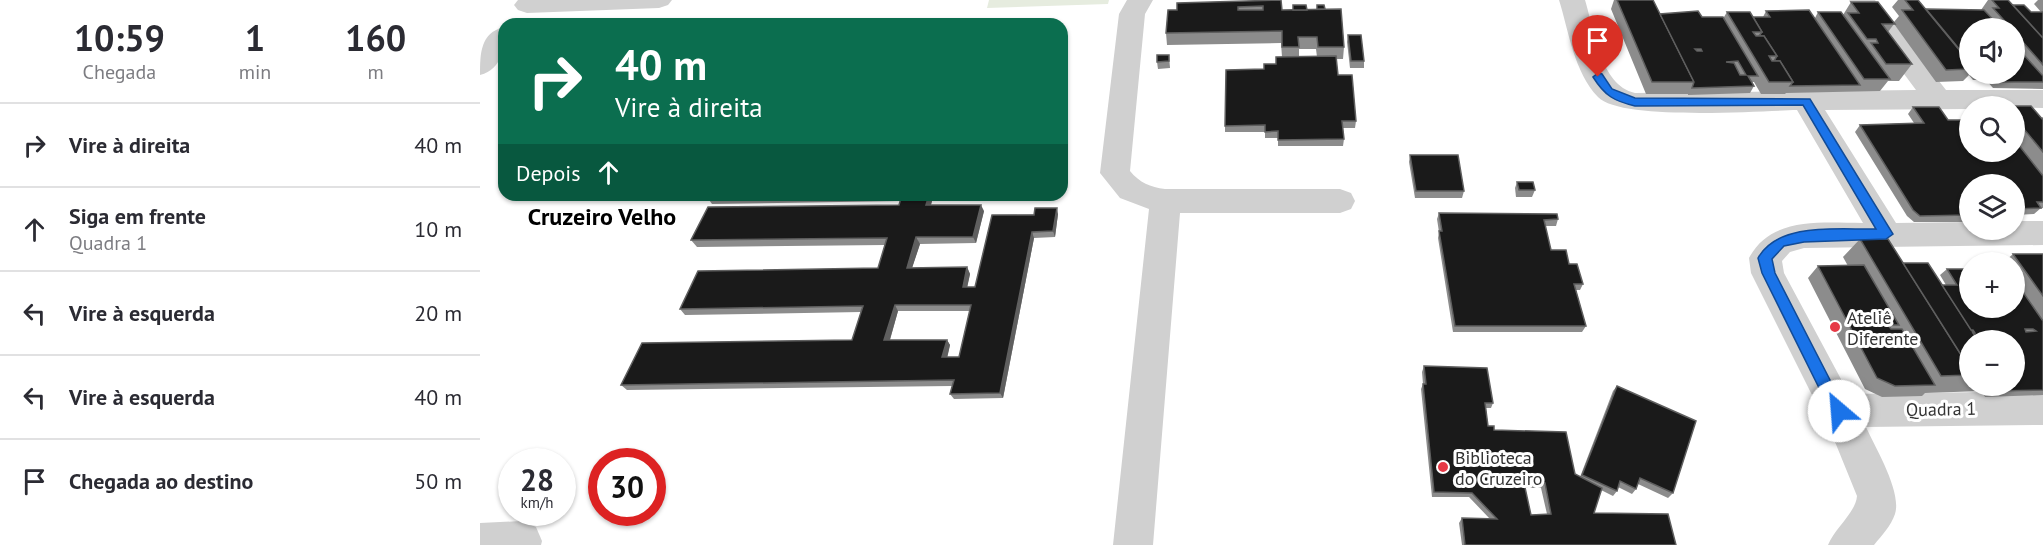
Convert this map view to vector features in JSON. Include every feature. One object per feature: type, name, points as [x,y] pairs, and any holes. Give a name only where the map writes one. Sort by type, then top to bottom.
[{"type":"street","points":[[523,10],[659,0]]},
{"type":"street","points":[[1140,0],[1132,14],[1115,173],[1125,188],[1138,196],[1165,201],[1340,201]]},
{"type":"street","points":[[1572,0],[1598,77],[1608,92],[1620,99],[1635,102],[2043,99]]},
{"type":"street","points":[[1862,0],[1938,100]]},
{"type":"street","points":[[480,66],[498,43]]},
{"type":"street","points":[[1806,102],[1886,234]]},
{"type":"street","points":[[1133,545],[1165,201]]},
{"type":"street","points":[[1848,545],[1876,512],[1877,495],[1839,411],[1768,273],[1765,258],[1780,242],[1804,236],[2043,234]]},
{"type":"street","name":"Quadra 1","points":[[1839,411],[2043,408]]},
{"type":"street","points":[[480,543],[522,541]]},
{"type":"shaded area","points":[[989,0],[1109,0],[1108,4],[987,8]]},
{"type":"building","points":[[1281,0],[1282,10],[1341,9],[1344,47],[1318,47],[1317,37],[1298,37],[1299,47],[1282,47],[1282,31],[1166,33],[1168,10],[1177,10],[1177,3]],"holes":[[[1263,6],[1263,10],[1238,10],[1238,7]]]},
{"type":"building","points":[[1617,0],[1653,0],[1694,82],[1652,82]]},
{"type":"building","points":[[1905,0],[1918,0],[1959,50],[1959,69],[1946,70],[1902,10],[1913,10]]},
{"type":"building","points":[[1992,0],[2008,0],[2025,18],[2002,18],[1993,8],[1999,8]]},
{"type":"building","points":[[1851,2],[1878,2],[1895,24],[1882,24],[1912,64],[1886,64],[1871,43],[1878,43],[1876,39],[1867,39],[1848,13],[1859,13]]},
{"type":"building","points":[[1293,5],[1306,5],[1307,10],[1293,10]]},
{"type":"building","points":[[1317,5],[1324,5],[1325,9],[1317,9]]},
{"type":"building","points":[[2013,5],[2024,5],[2031,12],[2043,12],[2043,38],[2025,18]]},
{"type":"building","points":[[1926,9],[1984,10],[1992,18],[1959,18],[1959,49]]},
{"type":"building","points":[[1809,10],[1860,85],[1790,86],[1793,82],[1780,61],[1774,61],[1777,56],[1764,36],[1759,36],[1762,32],[1753,17],[1770,17],[1766,11]]},
{"type":"building","points":[[1698,11],[1702,17],[1723,17],[1758,76],[1748,76],[1754,86],[1692,88],[1694,82],[1660,14]],"holes":[[[1738,61],[1746,75],[1740,75],[1734,63],[1726,62]]]},
{"type":"building","points":[[1727,12],[1750,12],[1762,32],[1753,32],[1756,36],[1764,36],[1777,56],[1769,56],[1772,61],[1780,61],[1793,82],[1769,82]]},
{"type":"building","points":[[1818,12],[1841,12],[1890,79],[1864,79]]},
{"type":"building","points":[[2025,18],[2043,38],[2043,65],[2025,45]]},
{"type":"building","points":[[1348,35],[1361,35],[1364,61],[1351,61]]},
{"type":"building","points":[[1157,55],[1169,55],[1169,61],[1157,62]]},
{"type":"building","points":[[1336,56],[1338,75],[1352,75],[1356,121],[1342,121],[1344,139],[1278,140],[1278,131],[1265,132],[1265,125],[1225,126],[1226,70],[1264,69],[1264,64],[1276,64],[1276,57]]},
{"type":"building","points":[[2025,56],[2043,76],[2043,82],[2025,82]]},
{"type":"building","points":[[2025,106],[2031,106],[2043,120],[2043,152],[2025,130]]},
{"type":"building","points":[[1913,107],[1939,107],[1948,120],[1959,120],[1959,162],[2025,162],[2025,153],[2043,176],[2043,202],[2037,202],[2041,208],[2025,209],[2025,174],[1959,174],[1959,215],[1920,216],[1913,210],[1860,125],[1924,123]]},
{"type":"building","points":[[1410,155],[1458,155],[1464,191],[1416,191]]},
{"type":"building","points":[[1517,182],[1533,182],[1535,190],[1519,190]]},
{"type":"building","points":[[900,201],[927,201],[926,205],[981,205],[973,237],[916,237],[907,268],[967,267],[963,287],[975,287],[992,215],[1034,215],[1035,208],[1057,208],[1053,231],[1032,232],[1000,393],[950,394],[954,380],[621,385],[642,343],[852,340],[863,306],[680,309],[698,271],[878,268],[887,238],[691,240],[708,207],[899,205]],"holes":[[[895,305],[971,305],[959,357],[942,357],[947,340],[884,340]]]},
{"type":"building","points":[[1439,213],[1557,214],[1558,219],[1544,220],[1551,250],[1566,250],[1569,264],[1577,264],[1583,284],[1574,284],[1586,326],[1455,326],[1439,231],[1442,231]]},
{"type":"building","points":[[1860,239],[1888,239],[1959,352],[1959,375],[1941,376]]},
{"type":"building","points":[[2025,254],[2043,254],[2043,296],[2025,271]]},
{"type":"building","points":[[1903,263],[1928,263],[1959,311],[1959,318],[1964,318],[1972,330],[1959,330],[1959,352]]},
{"type":"building","points":[[1864,265],[1899,325],[1888,325],[1891,329],[1902,329],[1935,385],[1895,386],[1877,378],[1818,266]]},
{"type":"building","points":[[1947,269],[1959,269],[1959,311],[1942,285],[1957,285]]},
{"type":"building","points":[[2025,295],[2043,321],[2043,390],[2025,390],[2025,330],[1971,330],[1963,318],[2025,318]],"holes":[[[2025,329],[2033,329],[2036,331],[2026,332]]]},
{"type":"building","points":[[1424,366],[1487,368],[1493,403],[1485,403],[1488,426],[1494,426],[1494,430],[1566,432],[1575,474],[1602,488],[1594,513],[1668,514],[1676,545],[1465,545],[1462,518],[1497,519],[1472,493],[1434,492],[1423,384],[1426,384]],"holes":[[[1524,483],[1545,483],[1551,514],[1531,515]]]},
{"type":"building","points":[[1617,386],[1696,421],[1673,493],[1640,478],[1636,489],[1620,481],[1617,491],[1582,475]]},
{"type":"place","name":"Ateliê Diferente","points":[[1835,327]]},
{"type":"place","name":"Biblioteca do Cruzeiro","points":[[1443,467]]},
{"type":"district","name":"Cruzeiro Velho","points":[[602,216]]},
{"type":"route","points":[[1598,77],[1608,92],[1620,99],[1635,102],[1806,102],[1886,234],[1804,236],[1780,242],[1765,258],[1768,273],[1839,411]]}]
